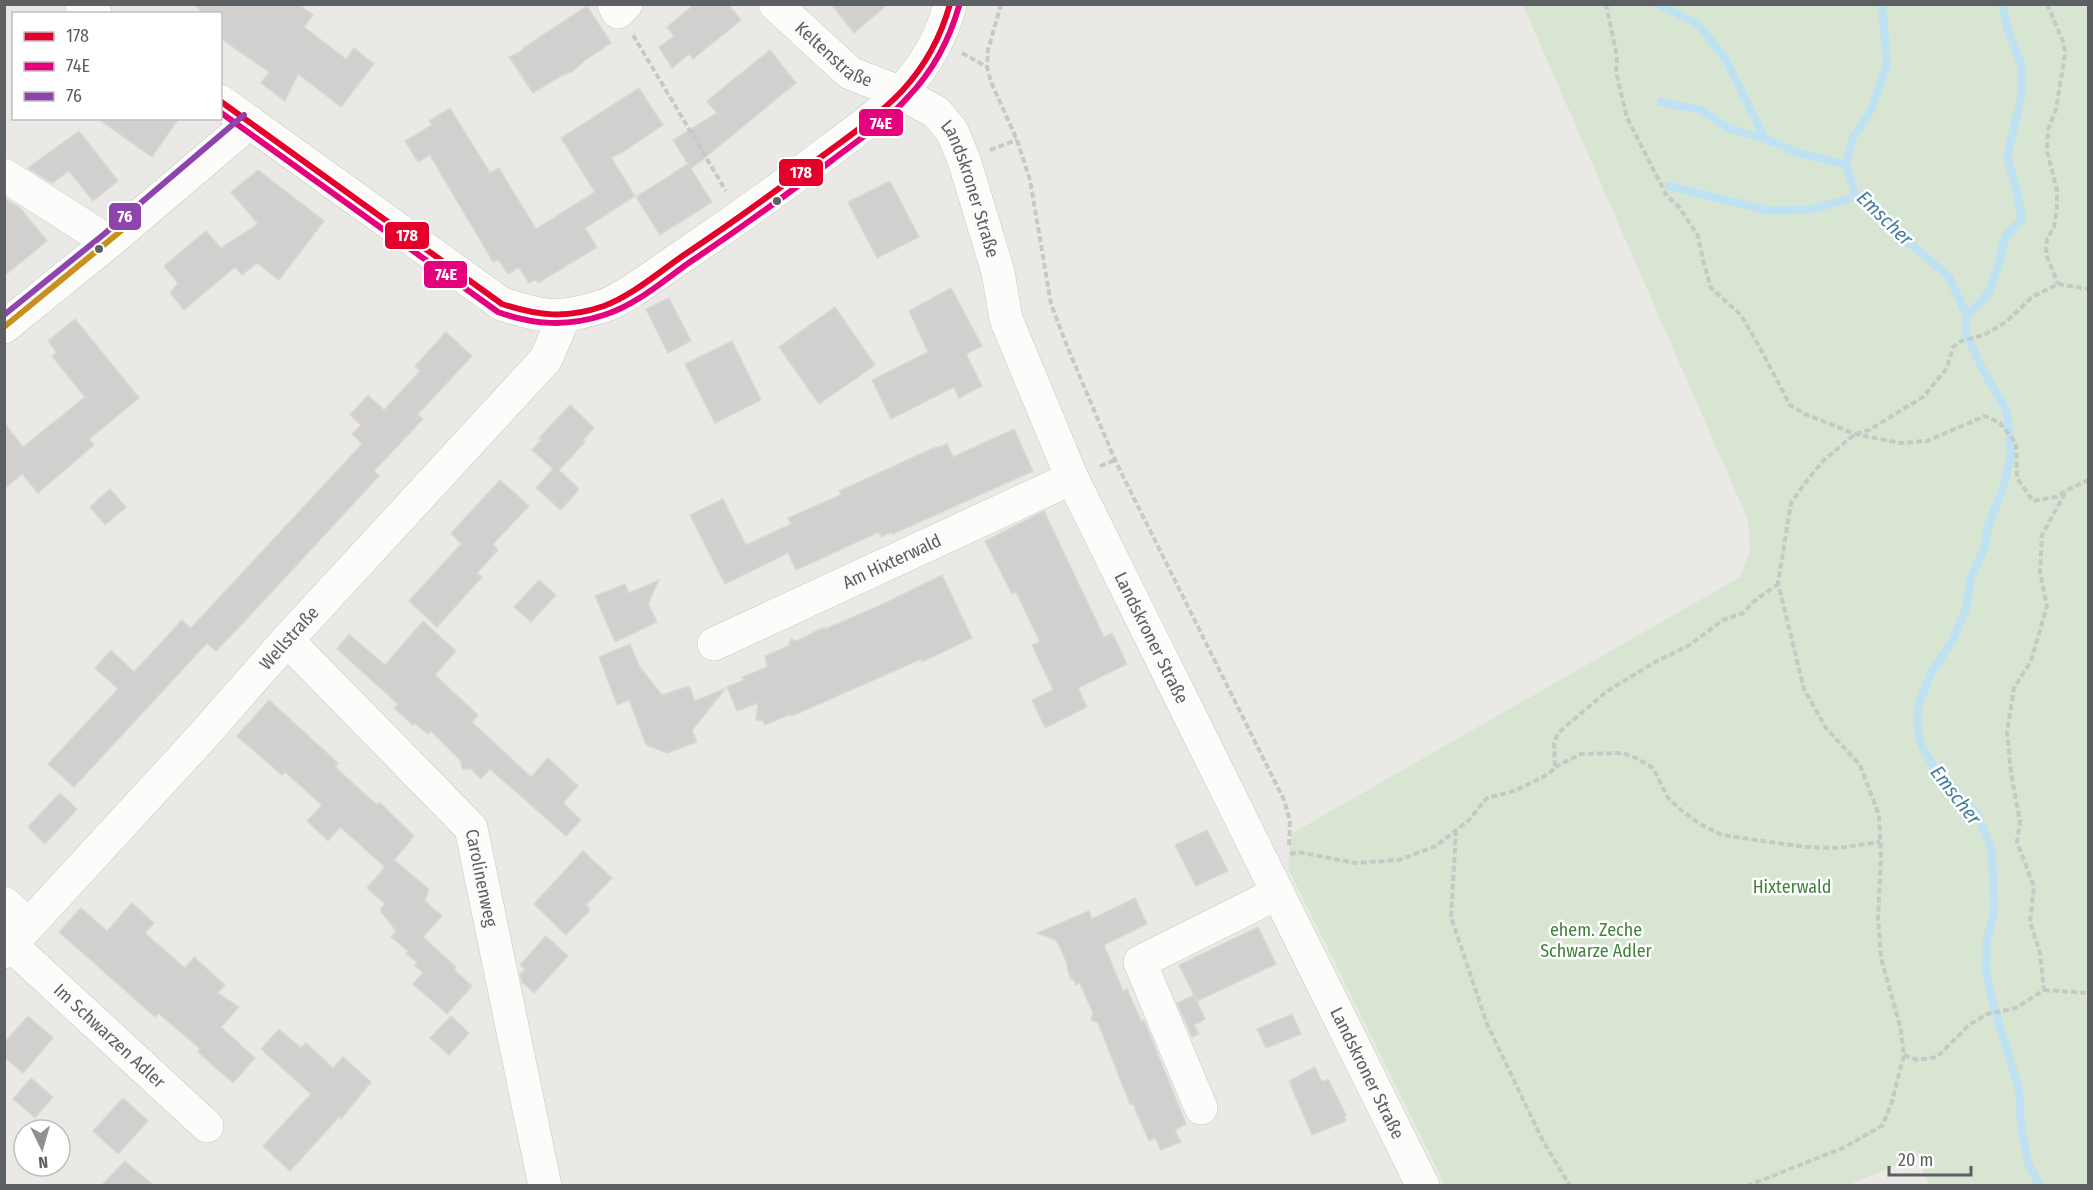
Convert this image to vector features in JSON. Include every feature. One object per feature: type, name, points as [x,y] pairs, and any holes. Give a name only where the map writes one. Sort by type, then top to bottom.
[{"type":"street","name":"Keltenstraße","points":[[775,4],[850,73],[901,93]]},
{"type":"street","points":[[222,102],[502,304],[533,315],[564,317],[606,305],[640,285],[741,216],[859,128],[901,93],[923,66],[939,39],[950,4]]},
{"type":"street","name":"Landskroner Straße","points":[[901,93],[936,112],[952,131],[964,160],[998,272],[1006,319],[1072,478],[1423,1185]]},
{"type":"street","points":[[4,327],[109,242],[250,122]]},
{"type":"street","points":[[4,175],[109,242]]},
{"type":"street","name":"Wellstraße","points":[[15,941],[201,738],[287,640],[546,359],[564,317]]},
{"type":"street","name":"Am Hixterwald","points":[[714,644],[1072,478]]},
{"type":"street","name":"Carolinenweg","points":[[287,640],[471,828],[545,1185]]},
{"type":"street","points":[[1201,1108],[1140,962],[1278,893]]},
{"type":"street","name":"Im Schwarzen Adler","points":[[4,903],[15,941],[207,1126]]},
{"type":"path","points":[[1001,4],[988,50],[987,67],[991,82],[1017,140],[1030,180],[1052,304],[1067,346],[1115,460],[1284,800],[1291,834],[1288,861]]},
{"type":"path","points":[[1606,4],[1627,118],[1667,196],[1679,207],[1698,236],[1711,288],[1741,315],[1790,405],[1805,414],[1855,434],[1900,443],[1928,441],[1985,416],[2000,423],[2016,443],[2017,478],[2033,501],[2056,497],[2067,489],[2088,480]]},
{"type":"path","points":[[2047,4],[2064,44],[2065,55],[2056,109],[2048,130],[2047,150],[2057,190],[2058,208],[2054,227],[2047,239],[2046,254],[2058,284]]},
{"type":"path","points":[[619,7],[741,216]]},
{"type":"path","points":[[1747,1185],[1843,1148],[1883,1125],[1904,1055],[1899,1026],[1881,958],[1878,918],[1879,816],[1860,765],[1826,728],[1804,689],[1778,583],[1791,503],[1824,460],[1855,434],[1869,429],[1923,397],[1947,368],[1953,347],[1961,340],[1984,335],[2006,322],[2032,297],[2058,284],[2088,289]]},
{"type":"path","points":[[2044,990],[2040,953],[2030,922],[2034,887],[2017,842],[2020,822],[2011,773],[2007,732],[2014,688],[2031,661],[2047,606],[2040,572],[2042,535],[2067,489]]},
{"type":"path","points":[[1555,766],[1554,743],[1558,733],[1606,692],[1655,662],[1688,646],[1723,620],[1743,613],[1753,602],[1778,583]]},
{"type":"path","points":[[1288,855],[1298,852],[1355,863],[1399,860],[1436,846],[1468,821],[1487,798],[1514,791],[1548,774],[1555,766],[1581,754],[1623,753],[1653,768],[1668,798],[1700,824],[1722,835],[1805,847],[1838,848],[1880,842]]},
{"type":"path","points":[[1456,830],[1451,917],[1487,1024],[1543,1141],[1570,1185]]},
{"type":"path","points":[[1904,1055],[1918,1059],[1936,1057],[1969,1025],[1987,1014],[2016,1008],[2044,990],[2088,993]]},
{"type":"green space","name":"Hixterwald","points":[[1523,5],[2088,5],[2088,1185],[1929,1185],[1917,1156],[1849,1185],[1445,1185],[1288,868],[1291,834],[1740,577],[1750,551],[1748,520]]},
{"type":"building","points":[[194,4],[298,4],[313,15],[304,27],[346,59],[354,48],[374,64],[341,107],[298,74],[285,101],[261,83],[269,72],[222,39],[222,12],[202,12]]},
{"type":"building","points":[[695,4],[728,4],[741,20],[693,59],[689,54],[672,68],[659,47],[674,36],[667,27]]},
{"type":"building","points":[[831,4],[888,4],[854,33]]},
{"type":"building","points":[[587,6],[611,43],[585,60],[572,72],[533,93],[509,57],[522,51],[523,48]]},
{"type":"building","points":[[770,50],[796,83],[691,169],[712,202],[660,235],[636,197],[688,164],[673,140],[717,113],[707,101]]},
{"type":"building","points":[[639,88],[663,125],[621,153],[611,157],[635,196],[585,228],[597,247],[538,283],[536,279],[529,283],[519,267],[508,274],[498,259],[493,262],[430,155],[418,162],[405,141],[432,125],[429,121],[450,108],[490,173],[499,168],[536,229],[595,192],[561,138]]},
{"type":"building","points":[[100,120],[178,120],[152,157]]},
{"type":"building","points":[[79,131],[118,181],[93,201],[69,171],[52,183],[28,168]]},
{"type":"building","points":[[258,170],[324,221],[279,280],[257,263],[242,275],[235,267],[184,310],[170,293],[178,283],[164,266],[206,231],[221,248],[258,224],[231,192]]},
{"type":"building","points":[[890,181],[919,237],[877,258],[848,202]]},
{"type":"building","points":[[4,198],[20,208],[47,241],[4,276]]},
{"type":"building","points":[[951,288],[982,346],[966,354],[982,386],[959,398],[954,387],[891,419],[872,380],[928,352],[909,311]]},
{"type":"building","points":[[669,298],[691,341],[668,353],[646,309]]},
{"type":"building","points":[[835,307],[875,365],[819,404],[779,347]]},
{"type":"building","points":[[75,319],[139,398],[89,439],[94,445],[38,493],[22,474],[4,489],[5,424],[23,447],[85,397],[52,356],[57,353],[48,341]]},
{"type":"building","points":[[446,332],[472,356],[418,414],[423,419],[374,471],[379,476],[216,651],[207,643],[74,787],[48,764],[118,689],[95,668],[111,650],[134,672],[182,620],[191,628],[362,444],[352,434],[361,425],[350,415],[368,395],[384,410],[420,371],[415,366]]},
{"type":"building","points":[[732,341],[761,400],[715,423],[685,364]]},
{"type":"building","points":[[570,405],[594,428],[583,440],[585,442],[559,470],[579,489],[561,510],[536,488],[553,469],[532,450],[541,440],[539,438]]},
{"type":"building","points":[[1014,429],[1033,471],[893,534],[892,532],[881,537],[879,532],[796,570],[788,553],[725,584],[690,515],[723,499],[746,545],[791,524],[788,518],[841,495],[839,491],[936,447],[947,444],[953,457]]},
{"type":"building","points":[[500,480],[529,506],[493,544],[498,550],[477,573],[482,577],[437,627],[409,601],[461,544],[451,533]]},
{"type":"building","points":[[110,489],[126,507],[105,525],[90,507]]},
{"type":"building","points":[[1044,511],[1104,637],[1112,633],[1127,664],[1078,688],[1087,707],[1045,728],[1032,700],[1053,690],[1032,645],[1040,642],[1016,592],[1012,594],[985,541]]},
{"type":"building","points":[[942,575],[972,638],[922,662],[921,659],[792,716],[791,714],[765,725],[763,721],[756,720],[758,703],[737,711],[727,687],[744,680],[742,677],[767,667],[765,656],[788,646],[791,639],[797,641],[824,627],[825,629],[881,605]]},
{"type":"building","points":[[539,580],[556,595],[531,622],[514,607]]},
{"type":"building","points":[[659,580],[648,604],[657,622],[615,642],[595,596],[625,584],[629,593]]},
{"type":"building","points":[[423,621],[456,651],[435,675],[478,715],[472,722],[531,777],[548,758],[578,786],[563,803],[581,820],[566,836],[490,769],[481,779],[471,769],[462,769],[461,761],[431,731],[428,734],[415,723],[413,725],[394,708],[398,704],[337,649],[349,634],[385,665]]},
{"type":"building","points":[[630,644],[639,666],[662,695],[689,686],[695,701],[726,688],[692,730],[697,742],[667,753],[646,745],[629,700],[617,705],[599,657]]},
{"type":"building","points":[[269,700],[338,763],[335,767],[377,805],[379,802],[414,836],[394,860],[429,889],[425,901],[442,916],[423,937],[456,967],[454,970],[472,986],[447,1014],[413,984],[423,973],[415,965],[417,962],[406,954],[408,951],[391,937],[396,931],[380,910],[385,904],[367,888],[385,867],[340,827],[328,841],[307,821],[322,805],[285,772],[282,775],[237,736]]},
{"type":"building","points":[[60,793],[77,809],[45,844],[28,827]]},
{"type":"building","points":[[1207,830],[1228,871],[1196,886],[1175,845]]},
{"type":"building","points":[[583,851],[612,878],[586,905],[590,910],[566,935],[534,904]]},
{"type":"building","points":[[1135,898],[1147,924],[1104,945],[1123,991],[1127,989],[1141,1021],[1144,1020],[1186,1124],[1175,1130],[1181,1142],[1161,1150],[1155,1138],[1149,1141],[1133,1104],[1130,1104],[1098,1023],[1091,1020],[1093,1013],[1080,983],[1076,985],[1071,979],[1057,941],[1037,933],[1089,911],[1092,919]]},
{"type":"building","points":[[132,903],[154,923],[145,933],[185,968],[194,957],[225,985],[218,993],[239,1007],[221,1027],[255,1058],[233,1083],[198,1052],[200,1049],[158,1013],[155,1017],[59,932],[81,908],[107,931]]},
{"type":"building","points":[[1258,927],[1276,964],[1197,1001],[1179,965]]},
{"type":"building","points":[[546,936],[568,956],[534,993],[522,982],[520,974],[525,969],[520,965]]},
{"type":"building","points":[[1194,995],[1205,1019],[1194,1025],[1199,1034],[1192,1037],[1177,1003]]},
{"type":"building","points":[[1292,1014],[1301,1034],[1266,1048],[1257,1029]]},
{"type":"building","points":[[28,1016],[53,1038],[23,1073],[4,1057],[4,1043]]},
{"type":"building","points":[[451,1016],[469,1033],[449,1055],[430,1038]]},
{"type":"building","points":[[279,1029],[301,1048],[306,1043],[333,1068],[343,1057],[371,1082],[341,1119],[339,1117],[290,1171],[263,1146],[311,1094],[261,1049]]},
{"type":"building","points":[[1315,1067],[1322,1082],[1328,1079],[1346,1115],[1344,1116],[1346,1121],[1312,1135],[1289,1081]]},
{"type":"building","points":[[31,1078],[53,1097],[35,1118],[13,1099]]},
{"type":"building","points":[[123,1098],[148,1121],[118,1154],[93,1131]]},
{"type":"building","points":[[125,1161],[153,1185],[102,1185]]},
{"type":"waterway","points":[[1658,4],[1699,25],[1726,60],[1765,139],[1799,153],[1846,165]]},
{"type":"waterway","name":"Emscher","points":[[1882,4],[1887,64],[1871,110],[1852,139],[1846,165],[1856,197],[1949,277],[1967,316],[1965,330],[1981,366],[2007,412],[2011,452],[2004,486],[1989,523],[1984,549],[1970,580],[1966,609],[1952,641],[1931,673],[1919,703],[1917,722],[1921,745],[1935,769],[1977,814],[1992,850],[1994,912],[1987,939],[1986,970],[1992,1000],[2019,1089],[2021,1125],[2028,1163],[2040,1186]]},
{"type":"waterway","name":"Emscher","points":[[1967,316],[1988,294],[1998,267],[2005,237],[2022,219],[2007,157],[2021,98],[2021,64],[2008,31],[2002,4]]},
{"type":"waterway","points":[[1661,102],[1701,110],[1728,128],[1765,139]]},
{"type":"waterway","points":[[1669,186],[1771,211],[1813,209],[1856,197]]},
{"type":"transit line","name":"178","points":[[222,102],[502,304],[541,313],[577,313],[604,306],[635,290],[855,132],[902,91],[925,61],[937,39],[950,4]]},
{"type":"transit line","name":"74E","points":[[222,113],[498,312],[525,320],[564,323],[590,319],[616,311],[649,292],[779,200],[881,123],[917,87],[932,66],[945,43],[959,6]]},
{"type":"transit line","name":"76","points":[[4,315],[103,235],[244,115]]},
{"type":"transit line","points":[[4,327],[122,230]]},
{"type":"park label","name":"ehem. Zeche Schwarze Adler","points":[[1596,940]]}]
